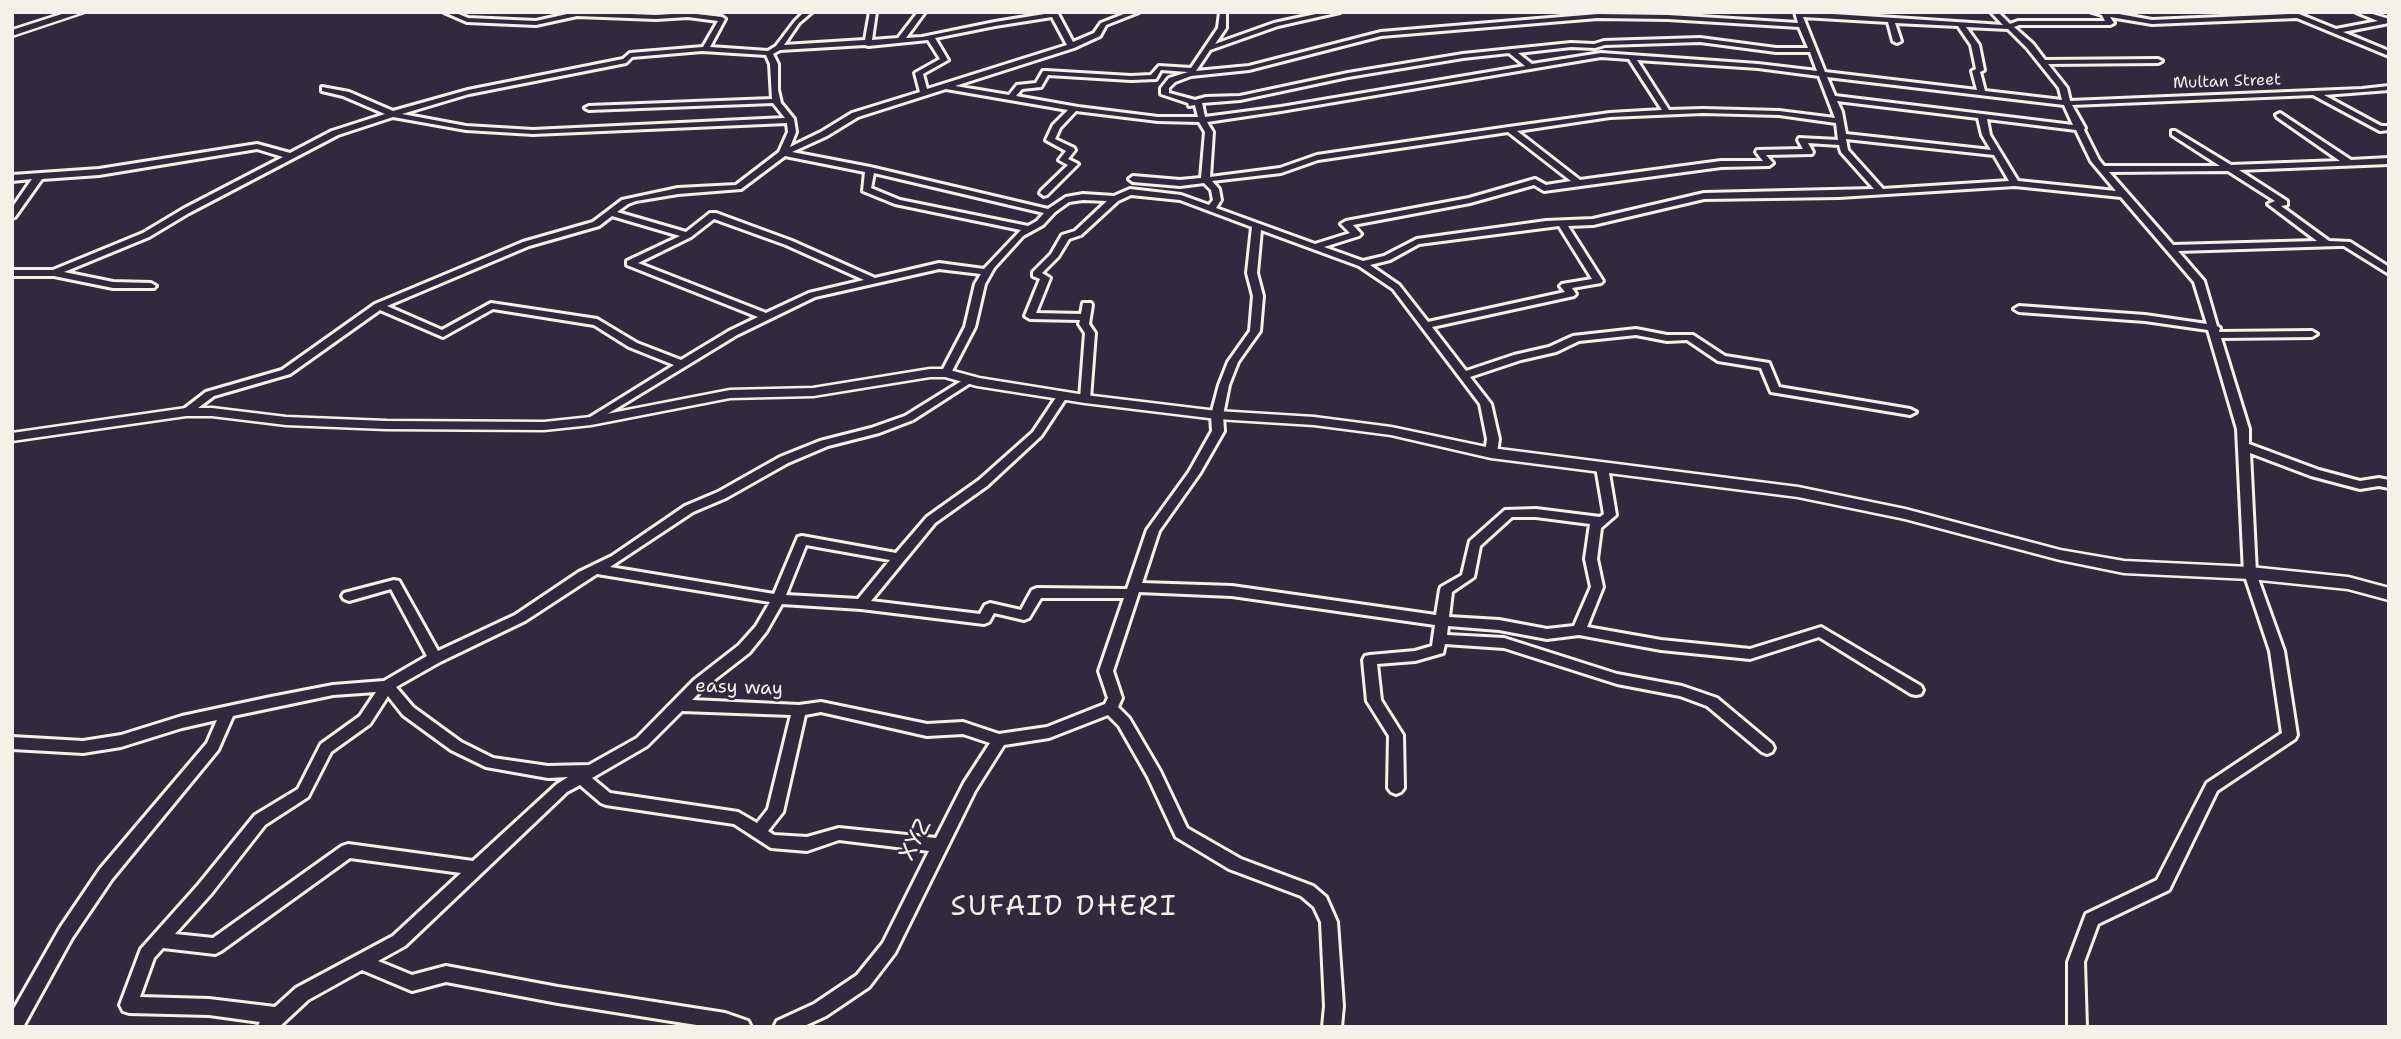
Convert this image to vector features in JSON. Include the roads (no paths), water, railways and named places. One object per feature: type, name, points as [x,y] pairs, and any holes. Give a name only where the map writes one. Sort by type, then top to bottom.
[{"type":"main road","points":[[14,32],[79,12]]},
{"type":"street","points":[[447,12],[467,20],[536,23],[576,14],[656,17],[688,15],[722,19],[705,49]]},
{"type":"street","points":[[779,48],[797,22],[809,12]]},
{"type":"street","points":[[868,44],[873,12]]},
{"type":"street","points":[[900,41],[922,12]]},
{"type":"street","points":[[186,412],[210,394],[286,372],[379,306],[500,254],[596,225],[625,202],[635,199],[678,191],[738,187],[783,153],[824,134],[855,115],[1071,46],[1097,34],[1103,24],[1136,12]]},
{"type":"street","points":[[1211,208],[1217,200],[1215,189],[1205,179],[1209,132],[1202,120],[1199,104],[1165,94],[1165,88],[1172,80],[1191,72],[1222,28],[1223,12]]},
{"type":"street","points":[[1207,50],[1276,24],[1337,12]]},
{"type":"street","points":[[1994,12],[2031,46],[2063,88],[2067,103],[2095,160],[2199,281],[2243,429],[2250,573],[2277,651],[2290,735],[2212,786],[2163,885],[2092,919],[2076,962],[2077,1027]]},
{"type":"street","points":[[2095,12],[2152,22],[2299,16]]},
{"type":"street","points":[[2290,12],[2389,54]]},
{"type":"street","points":[[2358,12],[2388,22]]},
{"type":"street","points":[[54,273],[146,235],[335,133],[468,92],[626,61],[630,55],[705,49],[769,53],[779,48],[932,38],[1053,14],[1071,46]]},
{"type":"street","points":[[1010,98],[1020,87],[1038,85],[1046,73],[1131,78],[1153,77],[1159,68],[1191,72],[1249,68],[1381,34],[1621,14],[1698,15],[1802,25]]},
{"type":"street","points":[[1880,191],[1844,150],[1831,98],[1798,14],[2008,27],[2018,23],[2110,23],[2105,14]]},
{"type":"street","points":[[1891,21],[1897,41]]},
{"type":"street","points":[[2334,32],[2388,22]]},
{"type":"street","points":[[1961,25],[1975,45],[1980,70],[1976,71],[1981,92]]},
{"type":"street","points":[[924,93],[919,74],[944,60],[932,38]]},
{"type":"street","points":[[1192,104],[1206,99],[1240,98],[1412,63],[1571,45],[1700,40],[1776,50],[1812,50]]},
{"type":"street","points":[[1511,51],[1530,65]]},
{"type":"street","points":[[769,53],[774,64],[774,90],[777,101],[790,120],[792,132],[783,153]]},
{"type":"street","name":"Multan Street","points":[[944,86],[1074,108],[1158,119],[1202,120],[1601,55],[1633,59],[1699,60],[2067,103],[2389,88]]},
{"type":"street","points":[[1633,59],[1666,110]]},
{"type":"street","points":[[2043,62],[2158,61]]},
{"type":"street","points":[[325,89],[346,94],[392,114],[466,128],[533,132],[790,120]]},
{"type":"street","points":[[2315,93],[2380,129],[2389,128]]},
{"type":"street","points":[[1831,98],[2081,128]]},
{"type":"street","points":[[589,108],[612,105],[777,101]]},
{"type":"street","points":[[1044,193],[1074,164],[1063,160],[1071,150],[1050,140],[1056,127],[1074,108]]},
{"type":"street","points":[[1133,179],[1180,183],[1281,170],[1317,158],[1610,115],[1666,110],[1779,113],[1838,121]]},
{"type":"street","points":[[2280,115],[2348,162]]},
{"type":"street","points":[[1982,116],[1986,135],[2015,183]]},
{"type":"street","points":[[1509,129],[1577,183]]},
{"type":"street","points":[[2175,133],[2284,204],[2272,204],[2327,243]]},
{"type":"street","points":[[1313,247],[1356,234],[1346,224],[1470,200],[1535,183],[1544,188],[1707,166],[1769,163],[1760,152],[1810,152],[1801,140],[1842,140],[1998,153]]},
{"type":"street","points":[[12,178],[99,172],[257,146],[289,156]]},
{"type":"street","points":[[783,153],[870,170],[1050,212]]},
{"type":"street","points":[[2102,169],[2229,168],[2389,161]]},
{"type":"street","points":[[870,170],[866,189],[898,202],[1030,229]]},
{"type":"street","points":[[12,215],[39,176]]},
{"type":"street","points":[[1362,264],[1387,258],[1417,242],[1562,223],[1593,222],[1704,196],[1839,194],[2015,183],[2122,194]]},
{"type":"street","points":[[1086,317],[1030,316],[1045,278],[1036,274],[1055,255],[1065,237],[1079,233],[1115,199],[1130,192],[1181,198],[1211,208],[1362,264],[1396,287],[1485,404],[1493,439],[1491,453]]},
{"type":"street","points":[[946,373],[970,327],[980,284],[1020,234],[1066,200],[1083,197],[1115,199]]},
{"type":"street","points":[[613,214],[688,235]]},
{"type":"street","points":[[767,317],[631,263],[688,235],[713,215],[789,243],[874,281]]},
{"type":"street","points":[[1427,325],[1572,294],[1566,286],[1598,281],[1562,223]]},
{"type":"street","points":[[999,740],[1049,732],[1110,708],[1115,698],[1107,671],[1153,530],[1218,431],[1217,415],[1224,385],[1233,362],[1255,331],[1258,296],[1252,273],[1257,227]]},
{"type":"street","points":[[2172,248],[2347,244],[2389,271]]},
{"type":"street","points":[[591,421],[733,333],[812,295],[939,266],[987,272]]},
{"type":"street","points":[[12,273],[54,273],[113,285],[151,286]]},
{"type":"street","points":[[1085,399],[1090,333],[1084,324],[1087,305]]},
{"type":"street","points":[[379,306],[443,334],[491,306],[597,322],[633,345],[681,364]]},
{"type":"street","points":[[2019,309],[2145,318],[2216,331],[2312,334]]},
{"type":"street","points":[[1463,376],[1518,357],[1552,350],[1577,338],[1636,332],[1667,338],[1689,337],[1722,359],[1765,365],[1775,390],[1910,412]]},
{"type":"street","points":[[12,437],[186,412],[212,412],[286,421],[386,425],[544,426],[591,421],[730,394],[813,391],[861,386],[930,373],[946,373],[968,380],[1085,399],[1217,415],[1314,421],[1391,432],[1491,453],[1798,492],[1905,514],[2060,555],[2124,567],[2250,573],[2348,583],[2389,594]]},
{"type":"street","points":[[12,743],[83,747],[121,741],[182,722],[333,690],[387,686],[435,658],[520,618],[595,569],[616,559],[689,509],[722,495],[784,460],[824,443],[875,431],[909,418],[968,380]]},
{"type":"street","points":[[861,604],[931,520],[982,483],[1037,434],[1063,395]]},
{"type":"street","points":[[2243,446],[2315,473],[2360,485],[2379,481],[2389,484]]},
{"type":"street","points":[[1579,629],[1597,587],[1591,559],[1595,526],[1610,515],[1602,467]]},
{"type":"street","points":[[1396,788],[1396,735],[1374,701],[1370,660],[1415,656],[1438,649],[1446,590],[1468,577],[1474,544],[1509,513],[1536,513],[1602,521]]},
{"type":"street","points":[[387,686],[365,719],[326,748],[303,793],[260,820],[147,954],[129,1005],[209,1007],[272,1021],[302,993],[399,941],[562,788],[642,742],[699,684],[744,649],[761,629],[778,599],[802,540],[900,558]]},
{"type":"street","points":[[595,569],[778,599],[861,604],[984,619],[990,608],[1024,615],[1037,593],[1232,592],[1443,621],[1499,625],[1547,634],[1579,629],[1661,645],[1750,654],[1821,632],[1916,690]]},
{"type":"street","points":[[349,596],[394,584],[435,658]]},
{"type":"street","points":[[1440,639],[1504,643],[1617,679],[1682,691],[1712,702],[1767,748]]},
{"type":"street","points":[[387,686],[408,711],[456,746],[491,763],[548,772],[586,774],[606,799],[738,818],[771,841],[807,844],[839,834],[939,845]]},
{"type":"street","name":"easy way","points":[[678,705],[799,710],[821,707],[927,730],[964,728],[999,740]]},
{"type":"street","points":[[1110,708],[1124,722],[1149,765],[1181,832],[1235,864],[1307,891],[1320,902],[1329,922],[1334,1006],[1332,1027]]},
{"type":"street","points":[[758,832],[775,812],[799,710]]},
{"type":"street","points":[[13,1027],[72,923],[106,874],[213,746],[227,713]]},
{"type":"street","name":"XYZ","points":[[783,1027],[820,1010],[863,981],[888,948],[969,787],[999,740]]},
{"type":"street","points":[[160,940],[215,946],[348,851],[475,868]]},
{"type":"street","points":[[360,961],[412,983],[446,974],[558,995],[725,1021],[743,1027]]},
{"type":"district","name":"SUFAID DHERI","points":[[1064,908]]}]
